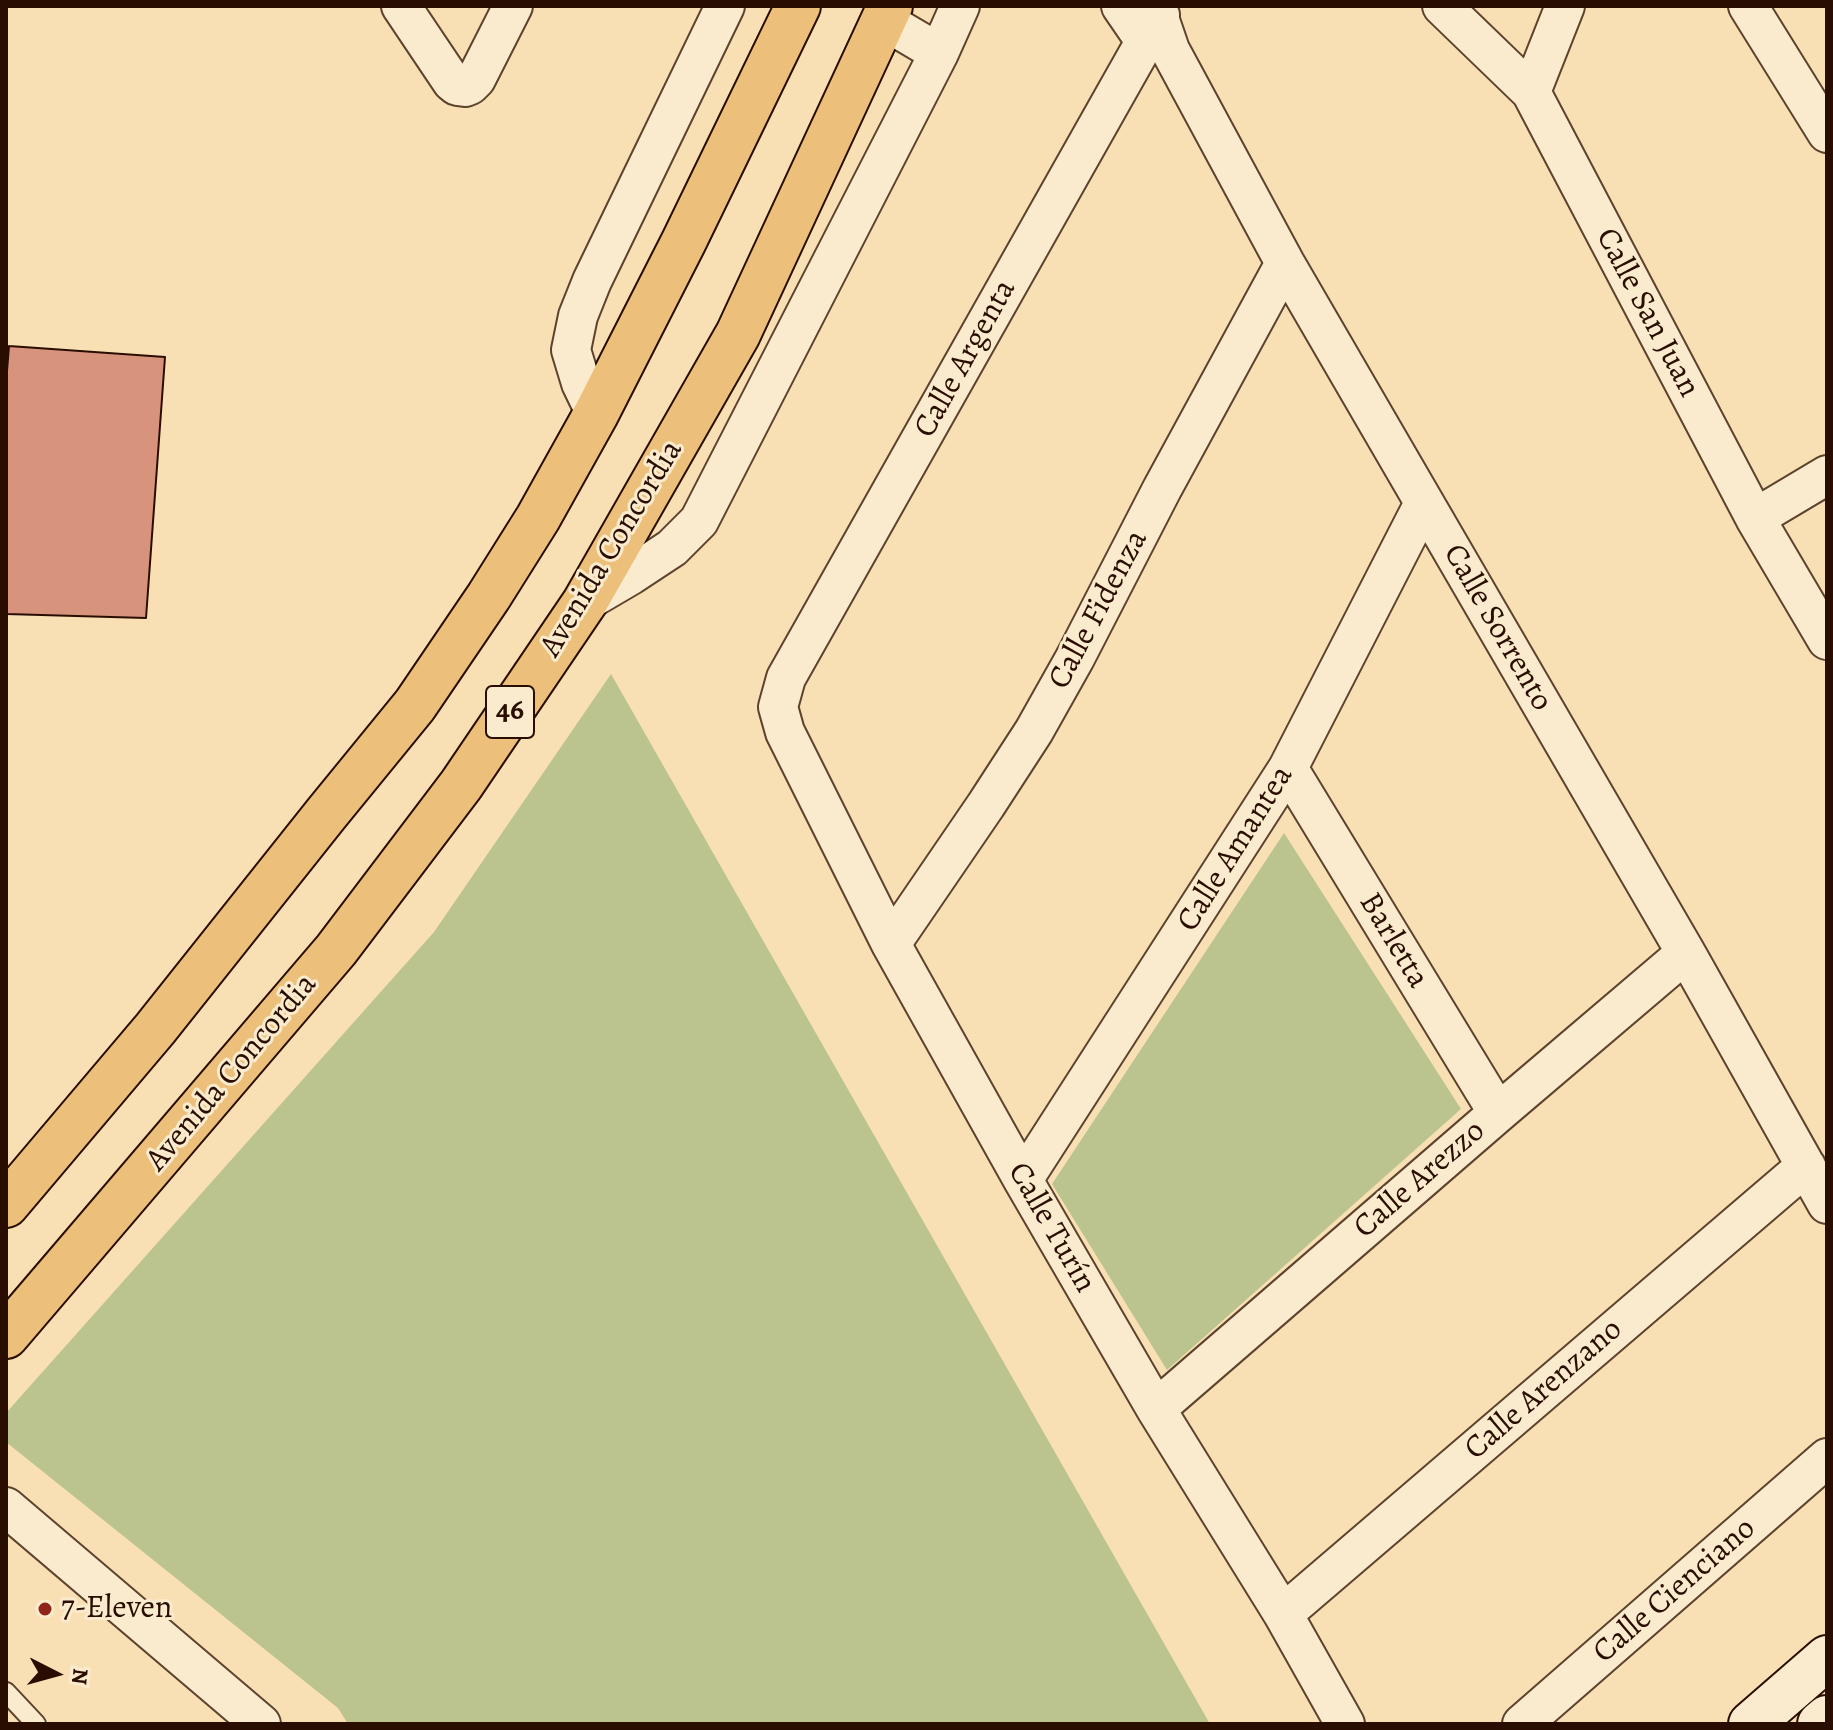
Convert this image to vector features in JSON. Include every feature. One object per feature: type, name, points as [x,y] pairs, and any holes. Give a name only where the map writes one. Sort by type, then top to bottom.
[{"type":"main road","points":[[790,23],[811,6]]},
{"type":"main road","name":"Avenida Concordia","points":[[6,1336],[336,950],[461,785],[585,602],[738,334],[886,13]]},
{"type":"main road","name":"46","points":[[6,1205],[155,1029],[415,705],[514,557],[596,414],[790,23]]},
{"type":"main road","points":[[6,1236],[82,1159],[115,1119],[155,1029]]},
{"type":"street","points":[[401,6],[452,82],[465,87],[476,79],[513,6]]},
{"type":"street","points":[[596,414],[581,383],[571,350],[578,316],[725,6]]},
{"type":"street","points":[[585,602],[672,548],[699,521],[939,53],[960,6]]},
{"type":"street","points":[[1121,6],[1158,28]]},
{"type":"street","name":"Calle San Juan","points":[[1442,6],[1531,92],[1755,518],[1827,640]]},
{"type":"street","points":[[1531,92],[1565,6]]},
{"type":"street","points":[[1748,6],[1827,133]]},
{"type":"street","points":[[886,13],[939,53]]},
{"type":"street","name":"Calle Sorrento","points":[[1158,28],[1285,263],[1686,953],[1827,1204]]},
{"type":"street","name":"Calle Argenta","points":[[780,718],[778,707],[786,678],[1158,28]]},
{"type":"street","name":"Calle Fidenza","points":[[891,944],[1034,731],[1285,263]]},
{"type":"street","points":[[1755,518],[1827,475]]},
{"type":"street","name":"Calle Amantea","points":[[1023,1180],[1288,768],[1424,503]]},
{"type":"street","name":"Calle Turín","points":[[780,718],[891,944],[1023,1180],[1156,1409],[1283,1614],[1345,1724]]},
{"type":"street","name":"Barletta","points":[[1288,768],[1498,1113]]},
{"type":"street","name":"Calle Arezzo","points":[[1156,1409],[1686,953]]},
{"type":"street","name":"Calle Arenzano","points":[[1283,1614],[1806,1166]]},
{"type":"street","name":"Calle Cienciano","points":[[1522,1724],[1827,1458]]},
{"type":"street","points":[[6,1507],[261,1724]]},
{"type":"street","points":[[1751,1724],[1827,1658]]},
{"type":"street","points":[[1820,1724],[1827,1718]]},
{"type":"lane","points":[[6,1692],[36,1724]]},
{"type":"green space","points":[[611,674],[1210,1724],[348,1724],[338,1708],[6,1442],[6,1413],[434,932]]},
{"type":"green space","points":[[1284,833],[1461,1109],[1167,1370],[1052,1184]]},
{"type":"building","points":[[9,346],[165,357],[146,618],[6,614],[6,383]]},
{"type":"place","name":"7-Eleven","points":[[45,1609]]}]
